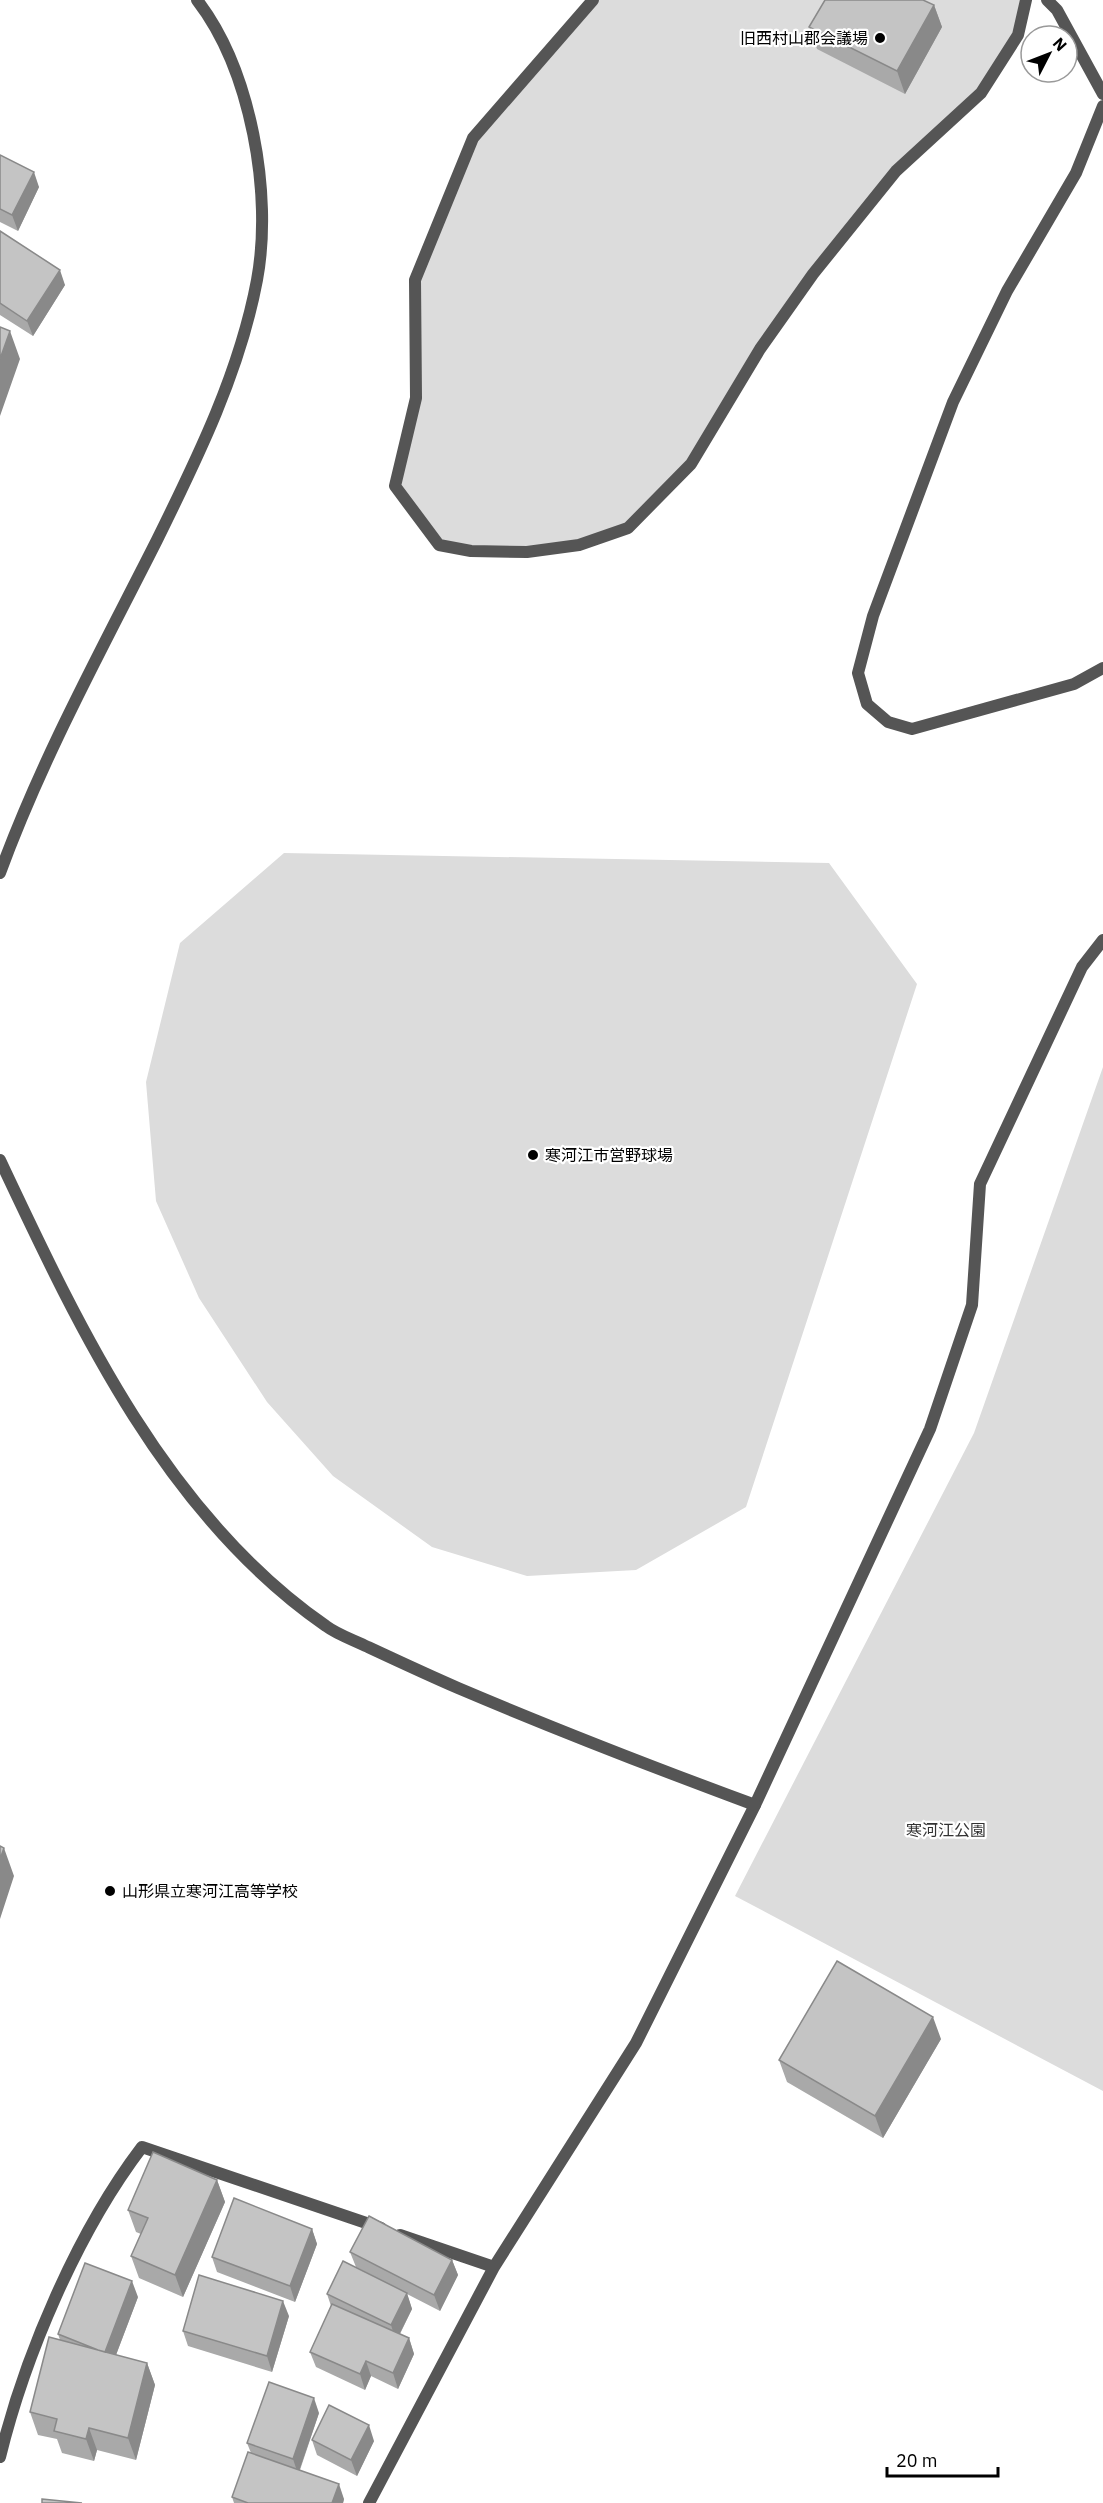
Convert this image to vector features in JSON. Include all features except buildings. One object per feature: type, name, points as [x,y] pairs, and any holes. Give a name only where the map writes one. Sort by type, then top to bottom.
[{"type":"street","points":[[0,873],[24,808],[194,466],[239,352],[257,278],[263,201],[253,127],[237,75],[207,13],[197,0]]},
{"type":"street","points":[[593,0],[473,138],[415,280],[416,398],[395,486],[439,545],[471,551],[527,552],[579,545],[628,528],[691,464],[760,349],[813,274],[875,196],[896,171],[981,93],[1018,35],[1026,0]]},
{"type":"street","points":[[1047,0],[1057,10],[1103,94]]},
{"type":"street","points":[[1103,106],[1076,173],[1007,291],[953,402],[873,616],[858,673],[867,704],[888,722],[912,729],[1074,684],[1103,668]]},
{"type":"street","points":[[369,2503],[494,2267],[636,2043],[755,1805],[930,1429],[972,1305],[980,1184],[1082,967],[1103,940]]},
{"type":"street","points":[[0,1160],[45,1256],[104,1363],[168,1470],[248,1563],[327,1627],[418,1671],[638,1762],[755,1805]]},
{"type":"street","points":[[0,2457],[11,2412],[69,2267],[127,2168],[142,2147],[494,2267]]},
{"type":"green space","points":[[593,0],[1026,0],[1018,35],[981,93],[896,171],[813,274],[691,464],[628,528],[527,552],[439,545],[395,486],[416,398],[415,280],[473,138]]},
{"type":"green space","points":[[284,853],[829,863],[917,984],[746,1507],[636,1570],[527,1576],[432,1547],[333,1476],[267,1402],[199,1298],[156,1201],[146,1082],[180,943]]},
{"type":"green space","name":"寒河江公園","points":[[1103,1067],[1103,2091],[735,1896],[974,1433]]},
{"type":"place","name":"旧西村山郡会議場","points":[[880,38]]},
{"type":"place","name":"寒河江市営野球場","points":[[533,1155]]},
{"type":"place","name":"山形県立寒河江高等学校","points":[[110,1891]]}]
